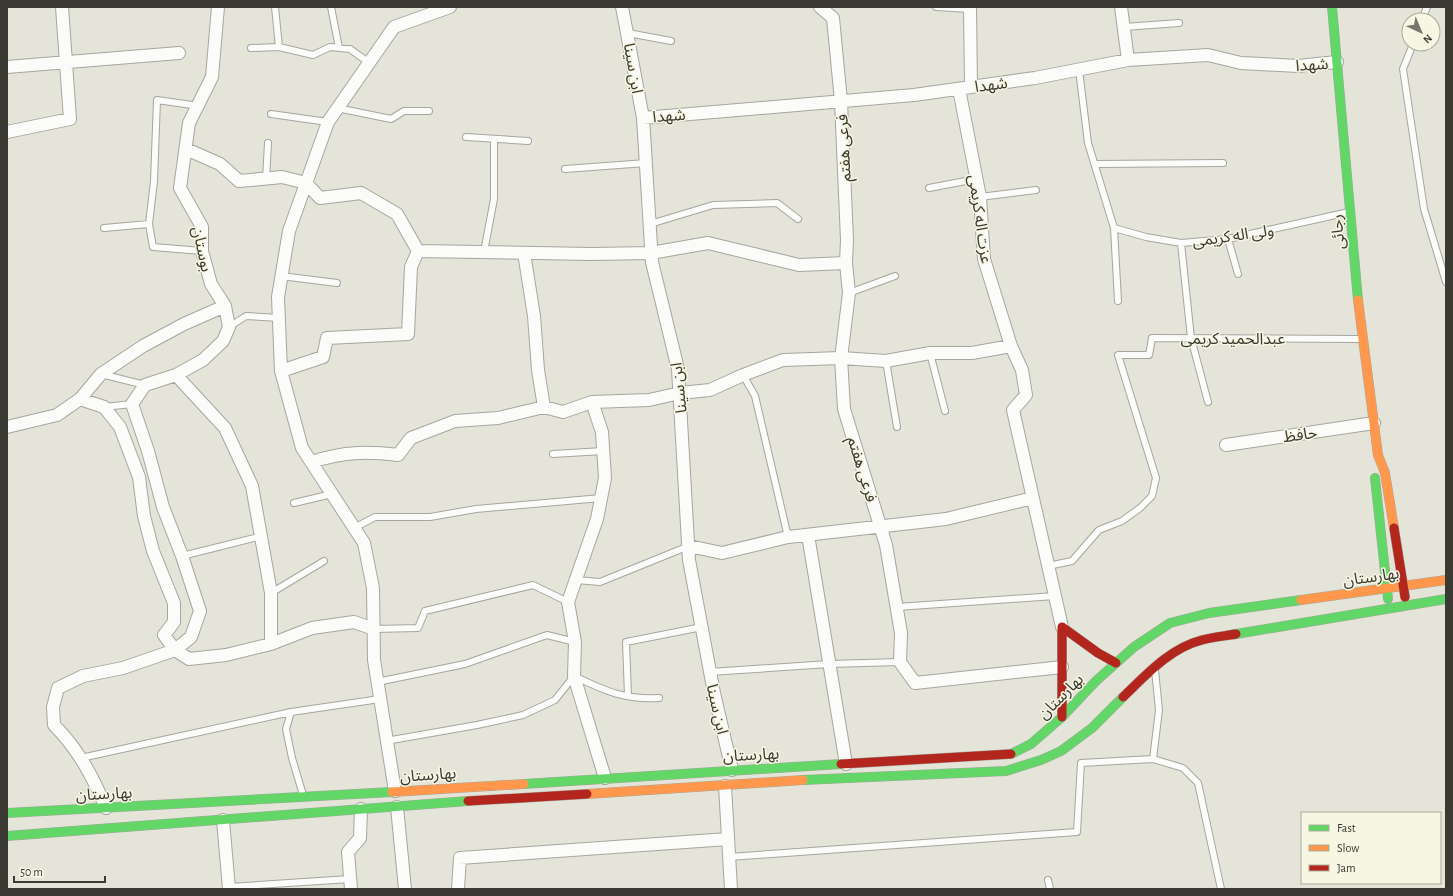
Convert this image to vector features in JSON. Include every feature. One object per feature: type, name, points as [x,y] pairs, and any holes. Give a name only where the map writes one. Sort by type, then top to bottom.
[{"type":"street","points":[[7,132],[70,119],[62,7]]},
{"type":"street","name":"بوستان","points":[[218,7],[212,77],[189,123],[180,188],[202,227],[202,251],[211,284],[225,306],[229,327]]},
{"type":"street","points":[[405,889],[395,791],[374,660],[373,588],[364,543],[302,448],[282,370],[278,297],[289,231],[328,122],[368,62],[394,27],[450,7]]},
{"type":"street","name":"ابن سینا","points":[[622,7],[643,118],[652,262],[678,369],[690,560],[710,672],[732,770]]},
{"type":"street","name":"فرعی هفتم","points":[[820,7],[833,18],[841,101],[847,240],[846,264],[849,292],[841,358],[844,409],[886,545],[901,633],[900,662]]},
{"type":"street","points":[[1122,7],[1128,60]]},
{"type":"street","name":"رجائی","points":[[1332,7],[1362,339],[1378,455],[1385,473],[1402,587],[1407,605]]},
{"type":"street","points":[[970,8],[971,87]]},
{"type":"street","points":[[7,67],[179,53]]},
{"type":"street","name":"شهدا","points":[[643,118],[959,89],[1035,78],[1128,60],[1208,55],[1241,63],[1298,66],[1337,62]]},
{"type":"street","name":"عزت اله کریمی","points":[[959,89],[980,197],[984,259],[1011,346],[1022,370],[1026,394],[1013,410],[1033,498]]},
{"type":"street","points":[[186,149],[220,164],[239,181],[282,177],[306,183],[320,198],[361,193],[397,214],[418,251]]},
{"type":"street","points":[[418,251],[651,253],[708,243],[799,265],[846,264]]},
{"type":"street","points":[[282,370],[323,356],[327,338],[408,334],[410,267],[418,251]]},
{"type":"street","points":[[524,253],[534,316],[538,370],[544,408]]},
{"type":"street","points":[[7,427],[57,415],[80,399],[102,374],[143,346],[184,324],[225,306]]},
{"type":"street","points":[[106,808],[93,777],[70,742],[54,725],[53,707],[58,688],[83,676],[123,668],[175,650],[190,637],[200,611],[182,556],[163,507],[148,451],[132,404],[145,385],[176,375],[203,360],[223,341],[229,327]]},
{"type":"street","points":[[311,462],[332,456],[365,452],[398,455],[411,438],[455,421],[498,418],[544,408],[563,412],[592,402],[648,400],[680,393],[710,390],[743,375],[783,360],[841,358],[886,361],[930,353],[972,352],[1011,346]]},
{"type":"street","points":[[176,375],[225,428],[252,486],[271,593],[271,644]]},
{"type":"street","points":[[80,399],[104,407],[120,427],[139,477],[144,516],[153,551],[174,602],[174,622],[164,635],[175,650],[189,659],[226,655],[271,644],[312,628],[354,622],[374,629]]},
{"type":"street","points":[[592,402],[602,432],[605,478],[597,519],[568,602],[575,642],[574,676],[605,778]]},
{"type":"street","name":"حافظ","points":[[1226,445],[1374,423]]},
{"type":"street","name":"رجائی","points":[[1378,455],[1375,472],[1389,608]]},
{"type":"street","points":[[689,546],[722,553],[788,536],[880,528],[946,519],[1033,498],[1062,628],[1062,717]]},
{"type":"street","points":[[808,535],[846,764]]},
{"type":"street","name":"بهارستان","points":[[7,813],[304,797],[1011,754],[1031,744],[1062,717],[1134,647],[1170,623],[1209,613],[1446,580]]},
{"type":"street","name":"بهارستان","points":[[7,836],[361,809],[1006,770],[1033,763],[1060,752],[1085,734],[1155,666],[1177,650],[1201,640],[1446,599]]},
{"type":"street","points":[[1062,628],[1116,663]]},
{"type":"street","points":[[900,662],[915,683],[1062,667]]},
{"type":"street","points":[[725,786],[731,889]]},
{"type":"street","points":[[302,814],[304,797]]},
{"type":"street","points":[[350,884],[348,852],[360,838],[361,809]]},
{"type":"street","points":[[223,820],[229,888]]},
{"type":"street","points":[[458,889],[460,858],[728,839]]},
{"type":"lane","points":[[274,7],[279,47]]},
{"type":"lane","points":[[331,7],[338,48]]},
{"type":"lane","points":[[936,7],[970,8]]},
{"type":"lane","points":[[1124,28],[1179,23]]},
{"type":"lane","points":[[628,33],[672,41]]},
{"type":"lane","points":[[251,48],[279,47],[313,54],[330,46],[350,49],[368,62]]},
{"type":"lane","points":[[1410,52],[1403,69],[1424,209],[1446,282]]},
{"type":"lane","points":[[1079,70],[1088,143],[1114,228],[1118,301]]},
{"type":"lane","points":[[198,106],[157,100],[154,181],[149,224],[153,247],[202,251]]},
{"type":"lane","points":[[337,108],[391,118],[404,111],[429,111]]},
{"type":"lane","points":[[271,114],[328,122]]},
{"type":"lane","points":[[466,137],[528,140]]},
{"type":"lane","points":[[484,252],[494,199],[494,139]]},
{"type":"lane","points":[[266,179],[268,143]]},
{"type":"lane","points":[[566,169],[646,163]]},
{"type":"lane","points":[[1094,164],[1223,163]]},
{"type":"lane","points":[[929,188],[976,179]]},
{"type":"lane","points":[[980,197],[1036,190]]},
{"type":"lane","points":[[650,224],[713,205],[777,203],[798,219]]},
{"type":"lane","name":"ولی اله کریمی","points":[[1114,228],[1146,237],[1181,243],[1228,239],[1351,212]]},
{"type":"lane","points":[[104,228],[149,224]]},
{"type":"lane","points":[[1228,239],[1238,274]]},
{"type":"lane","points":[[1181,243],[1191,338],[1208,402]]},
{"type":"lane","points":[[281,276],[337,283]]},
{"type":"lane","points":[[849,292],[895,276]]},
{"type":"lane","points":[[229,327],[246,316],[279,318]]},
{"type":"lane","name":"عبدالحمید کریمی","points":[[1048,566],[1072,561],[1099,530],[1122,521],[1140,508],[1152,496],[1156,478],[1118,355],[1149,355],[1152,338],[1362,339]]},
{"type":"lane","points":[[930,353],[944,411]]},
{"type":"lane","points":[[886,361],[897,426]]},
{"type":"lane","points":[[102,374],[145,385]]},
{"type":"lane","points":[[743,375],[755,396],[788,536]]},
{"type":"lane","points":[[104,407],[132,404]]},
{"type":"lane","points":[[553,454],[603,451]]},
{"type":"lane","points":[[294,503],[332,494]]},
{"type":"lane","points":[[354,528],[375,517],[430,517],[476,509],[601,498]]},
{"type":"lane","points":[[182,556],[262,536]]},
{"type":"lane","points":[[576,580],[600,582],[689,546]]},
{"type":"lane","points":[[271,593],[324,561]]},
{"type":"lane","points":[[374,629],[418,628],[425,611],[533,585],[568,602]]},
{"type":"lane","points":[[897,608],[1055,596]]},
{"type":"lane","points":[[628,696],[626,642],[702,627]]},
{"type":"lane","points":[[377,682],[465,664],[547,634],[575,642]]},
{"type":"lane","points":[[710,672],[830,664],[900,662]]},
{"type":"lane","points":[[1154,760],[1160,710],[1155,666]]},
{"type":"lane","points":[[386,741],[477,725],[523,715],[555,700],[574,676],[606,692],[642,699],[659,698]]},
{"type":"lane","points":[[81,758],[291,712],[380,699]]},
{"type":"lane","points":[[291,712],[286,729],[292,758],[304,797]]},
{"type":"lane","points":[[729,857],[1077,832],[1081,762],[1154,760],[1183,768],[1198,783],[1221,889]]},
{"type":"lane","points":[[1048,880],[1050,889]]},
{"type":"lane","points":[[229,888],[350,884]]},
{"type":"traffic: fast","points":[[1332,7],[1358,300]]},
{"type":"traffic: fast","points":[[1375,478],[1388,599]]},
{"type":"traffic: fast","points":[[1236,634],[1446,599]]},
{"type":"traffic: fast","points":[[1011,754],[1031,744],[1062,717],[1096,681],[1134,647],[1170,623],[1209,613],[1301,600]]},
{"type":"traffic: fast","points":[[803,780],[1006,771],[1041,760],[1061,751],[1092,728],[1123,697]]},
{"type":"traffic: fast","points":[[524,784],[841,764]]},
{"type":"traffic: fast","points":[[7,813],[392,792]]},
{"type":"traffic: fast","points":[[7,836],[468,801]]},
{"type":"traffic: slow","points":[[1358,300],[1378,455],[1385,473],[1394,528]]},
{"type":"traffic: slow","points":[[1301,600],[1446,580]]},
{"type":"traffic: slow","points":[[587,794],[803,780]]},
{"type":"traffic: slow","points":[[392,792],[524,784]]},
{"type":"traffic: jam","points":[[1394,528],[1405,597]]},
{"type":"traffic: jam","points":[[1062,717],[1062,627],[1098,653],[1116,663]]},
{"type":"traffic: jam","points":[[1123,697],[1159,663],[1179,649],[1202,640],[1236,634]]},
{"type":"traffic: jam","points":[[841,764],[1011,754]]},
{"type":"traffic: jam","points":[[468,801],[587,794]]}]
